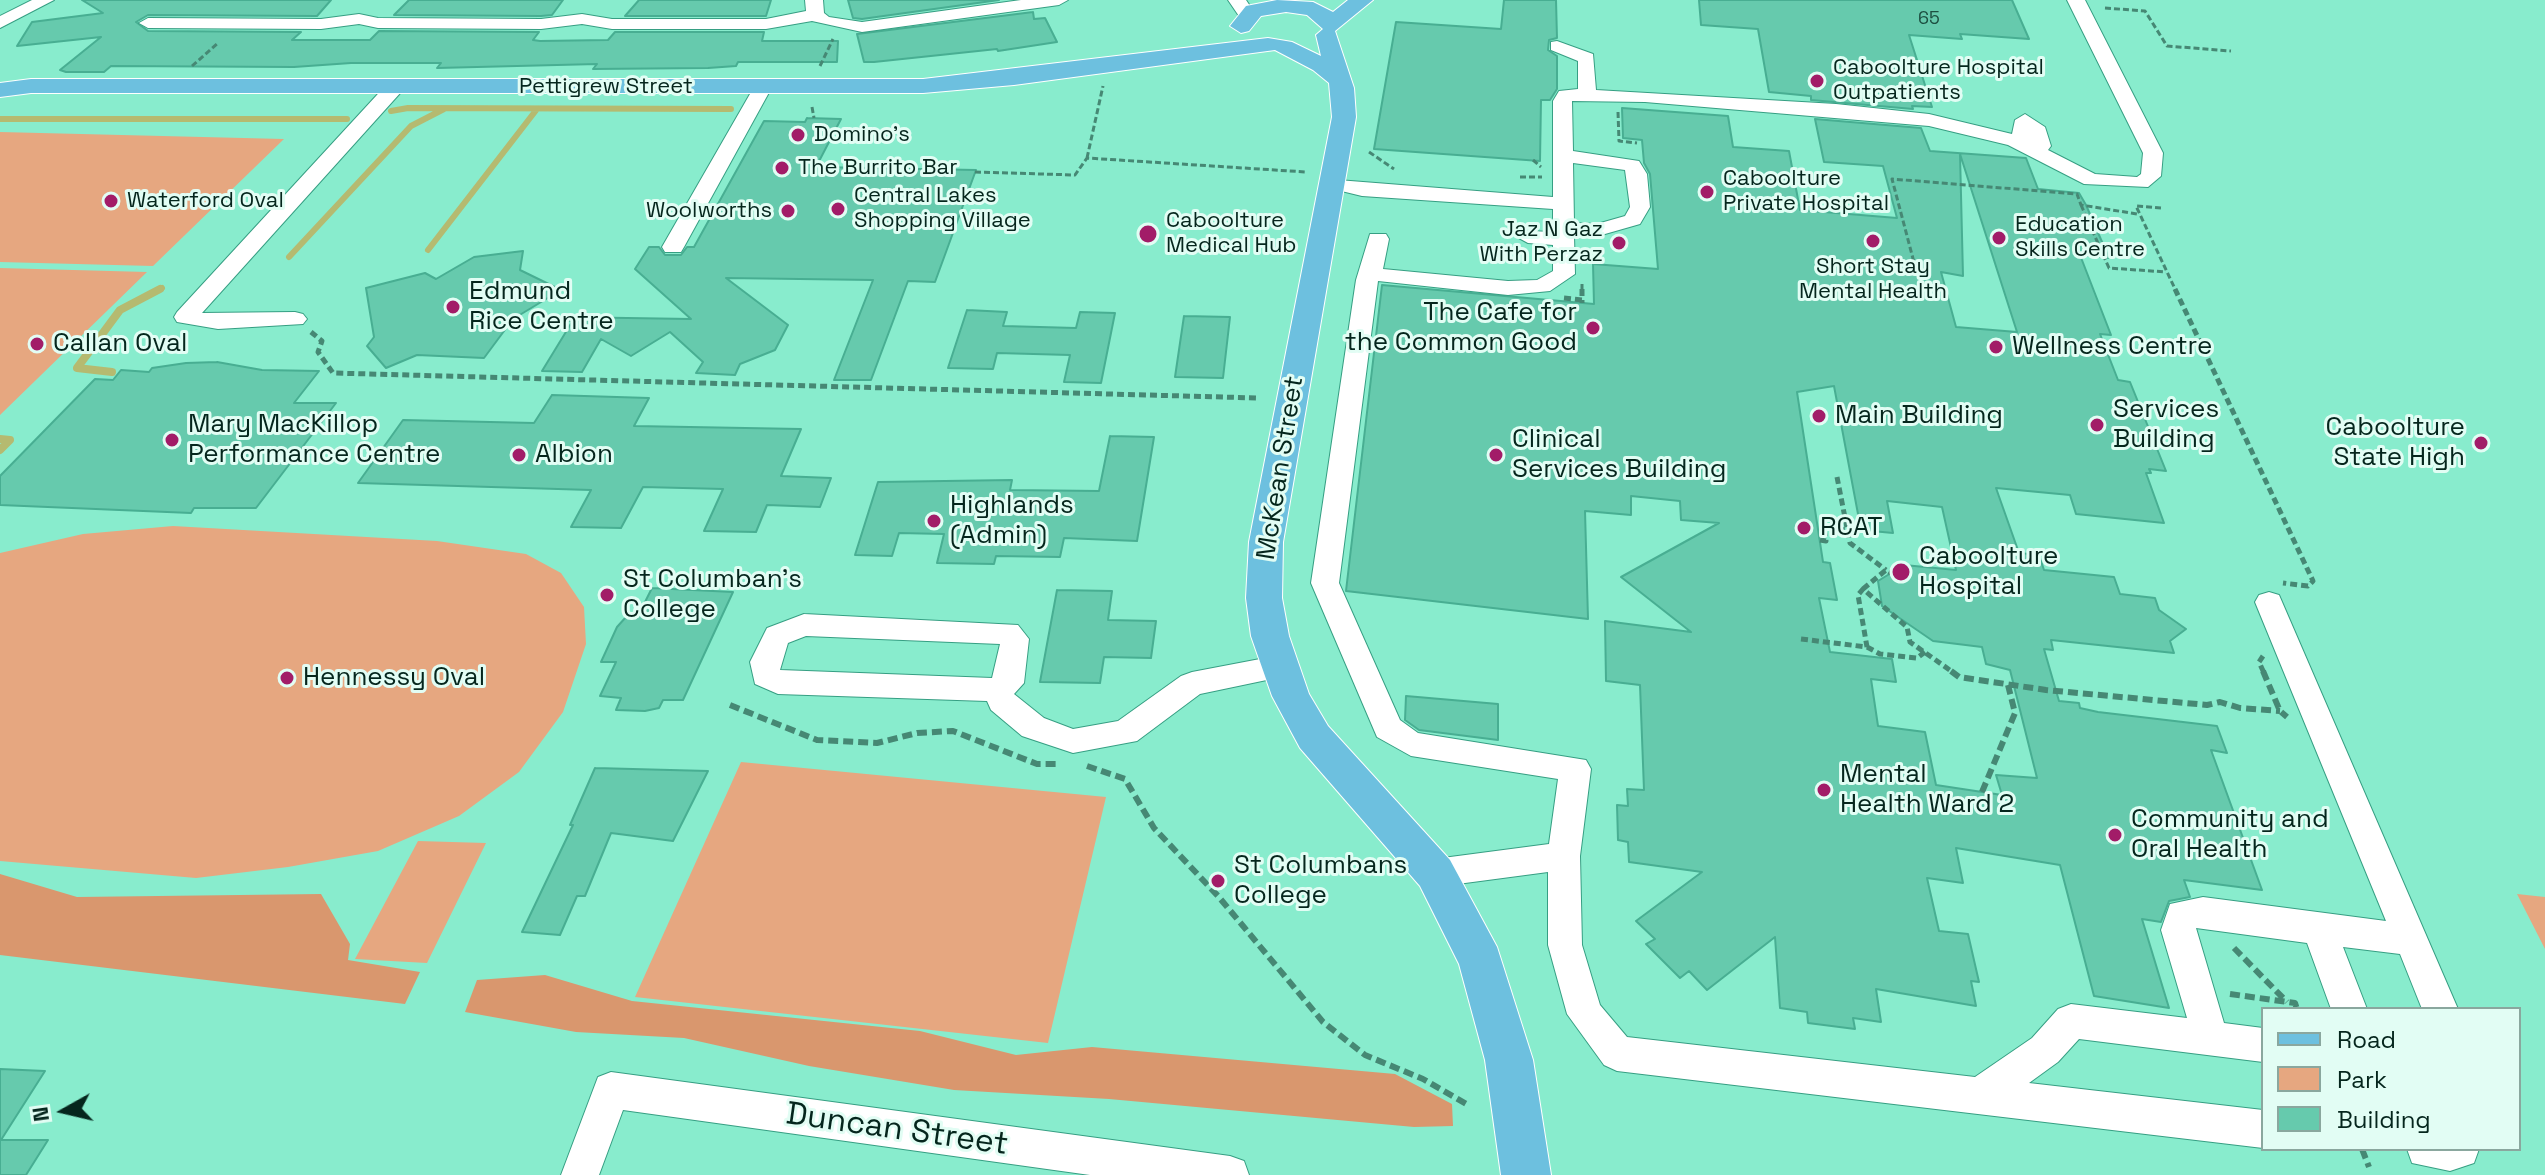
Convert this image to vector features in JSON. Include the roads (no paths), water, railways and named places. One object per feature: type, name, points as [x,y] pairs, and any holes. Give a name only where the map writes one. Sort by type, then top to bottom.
[{"type":"main road","name":"Pettigrew Street","points":[[1178,54],[1242,14],[1286,4],[1333,0]]},
{"type":"main road","points":[[1286,4],[1322,13],[1329,30],[1362,0]]},
{"type":"main road","points":[[1242,14],[1248,37],[1321,65],[1338,79]]},
{"type":"main road","name":"Pettigrew Street","points":[[0,87],[763,87],[966,83],[1178,54],[1309,44],[1329,30]]},
{"type":"main road","name":"McKean Street","points":[[1329,30],[1345,102],[1319,177],[1266,542],[1264,598],[1270,636],[1291,696],[1325,752],[1367,793],[1435,873],[1481,961],[1509,1060],[1526,1175]]},
{"type":"street","points":[[0,11],[21,0]]},
{"type":"street","points":[[0,23],[45,0]]},
{"type":"street","points":[[359,19],[377,0]]},
{"type":"street","points":[[582,19],[595,0]]},
{"type":"street","points":[[148,23],[321,24],[359,19],[378,23],[495,24],[582,19],[612,24],[766,24],[814,8],[844,26],[878,26],[1059,0]]},
{"type":"street","points":[[1371,274],[1508,288],[1542,286],[1564,274],[1562,101],[1582,94],[1644,88],[1929,120],[2015,141],[2091,180],[2141,183],[2151,176],[2153,153],[2080,8]]},
{"type":"street","points":[[1567,54],[1576,65],[1582,94]]},
{"type":"street","points":[[295,319],[218,322],[185,317],[395,87]]},
{"type":"street","points":[[673,247],[714,164],[763,87]]},
{"type":"street","points":[[1528,237],[1598,230],[1633,220],[1640,207],[1637,174],[1632,165],[1563,156]]},
{"type":"street","points":[[1319,177],[1362,190],[1564,197]]},
{"type":"street","points":[[1378,239],[1367,280],[1325,583],[1388,728],[1411,744],[1575,769],[1564,856],[1565,945],[1585,1014],[1617,1053],[2261,1129]]},
{"type":"street","points":[[2269,602],[2439,1007]]},
{"type":"street","points":[[804,625],[995,629],[1015,639],[1009,683],[996,690],[778,682],[765,676],[765,662],[777,636],[791,627],[804,625]]},
{"type":"street","points":[[996,690],[1002,702],[1033,727],[1073,741],[1126,732],[1192,684],[1281,666]]},
{"type":"street","points":[[1435,873],[1564,856]]},
{"type":"street","points":[[2211,1039],[2178,930],[2182,915],[2203,912],[2411,940]]},
{"type":"street","points":[[2319,929],[2348,1007]]},
{"type":"street","points":[[1981,1095],[2045,1050],[2071,1021],[2261,1045]]},
{"type":"street","name":"Duncan Street","points":[[580,1175],[611,1090],[1230,1175]]},
{"type":"waterway","points":[[391,111],[408,108],[731,109]]},
{"type":"waterway","points":[[289,257],[411,126],[444,109]]},
{"type":"waterway","points":[[428,250],[537,109]]},
{"type":"waterway","points":[[0,119],[347,119]]},
{"type":"waterway","points":[[112,372],[77,368],[120,310],[160,289]]},
{"type":"waterway","points":[[156,291],[160,289]]},
{"type":"waterway","points":[[0,439],[10,440],[0,450]]},
{"type":"place","name":"Caboolture Hospital Outpatients","points":[[1817,81]]},
{"type":"place","name":"Domino's","points":[[798,135]]},
{"type":"place","name":"The Burrito Bar","points":[[782,168]]},
{"type":"place","name":"Caboolture Private Hospital","points":[[1707,192]]},
{"type":"place","name":"Waterford Oval","points":[[111,201]]},
{"type":"place","name":"Central Lakes Shopping Village","points":[[838,209]]},
{"type":"place","name":"Woolworths","points":[[788,211]]},
{"type":"place","name":"Caboolture Medical Hub","points":[[1148,234]]},
{"type":"place","name":"Education Skills Centre","points":[[1999,238]]},
{"type":"place","name":"Short Stay Mental Health","points":[[1873,241]]},
{"type":"place","name":"Jaz N Gaz With Perzaz","points":[[1619,243]]},
{"type":"place","name":"Edmund Rice Centre","points":[[453,307]]},
{"type":"place","name":"The Cafe for the Common Good","points":[[1593,328]]},
{"type":"place","name":"Callan Oval","points":[[37,344]]},
{"type":"place","name":"Wellness Centre","points":[[1996,347]]},
{"type":"place","name":"Main Building","points":[[1819,416]]},
{"type":"place","name":"Services Building","points":[[2097,425]]},
{"type":"place","name":"Mary MacKillop Performance Centre","points":[[172,440]]},
{"type":"place","name":"Caboolture State High","points":[[2481,443]]},
{"type":"place","name":"Albion","points":[[519,455]]},
{"type":"place","name":"Clinical Services Building","points":[[1496,455]]},
{"type":"place","name":"Highlands (Admin)","points":[[934,521]]},
{"type":"place","name":"RCAT","points":[[1804,528]]},
{"type":"place","name":"Caboolture Hospital","points":[[1901,572]]},
{"type":"place","name":"St Columban's College","points":[[607,595]]},
{"type":"place","name":"Hennessy Oval","points":[[287,678]]},
{"type":"place","name":"Mental Health Ward 2","points":[[1824,790]]},
{"type":"place","name":"Community and Oral Health","points":[[2115,835]]},
{"type":"place","name":"St Columbans College","points":[[1218,881]]}]
